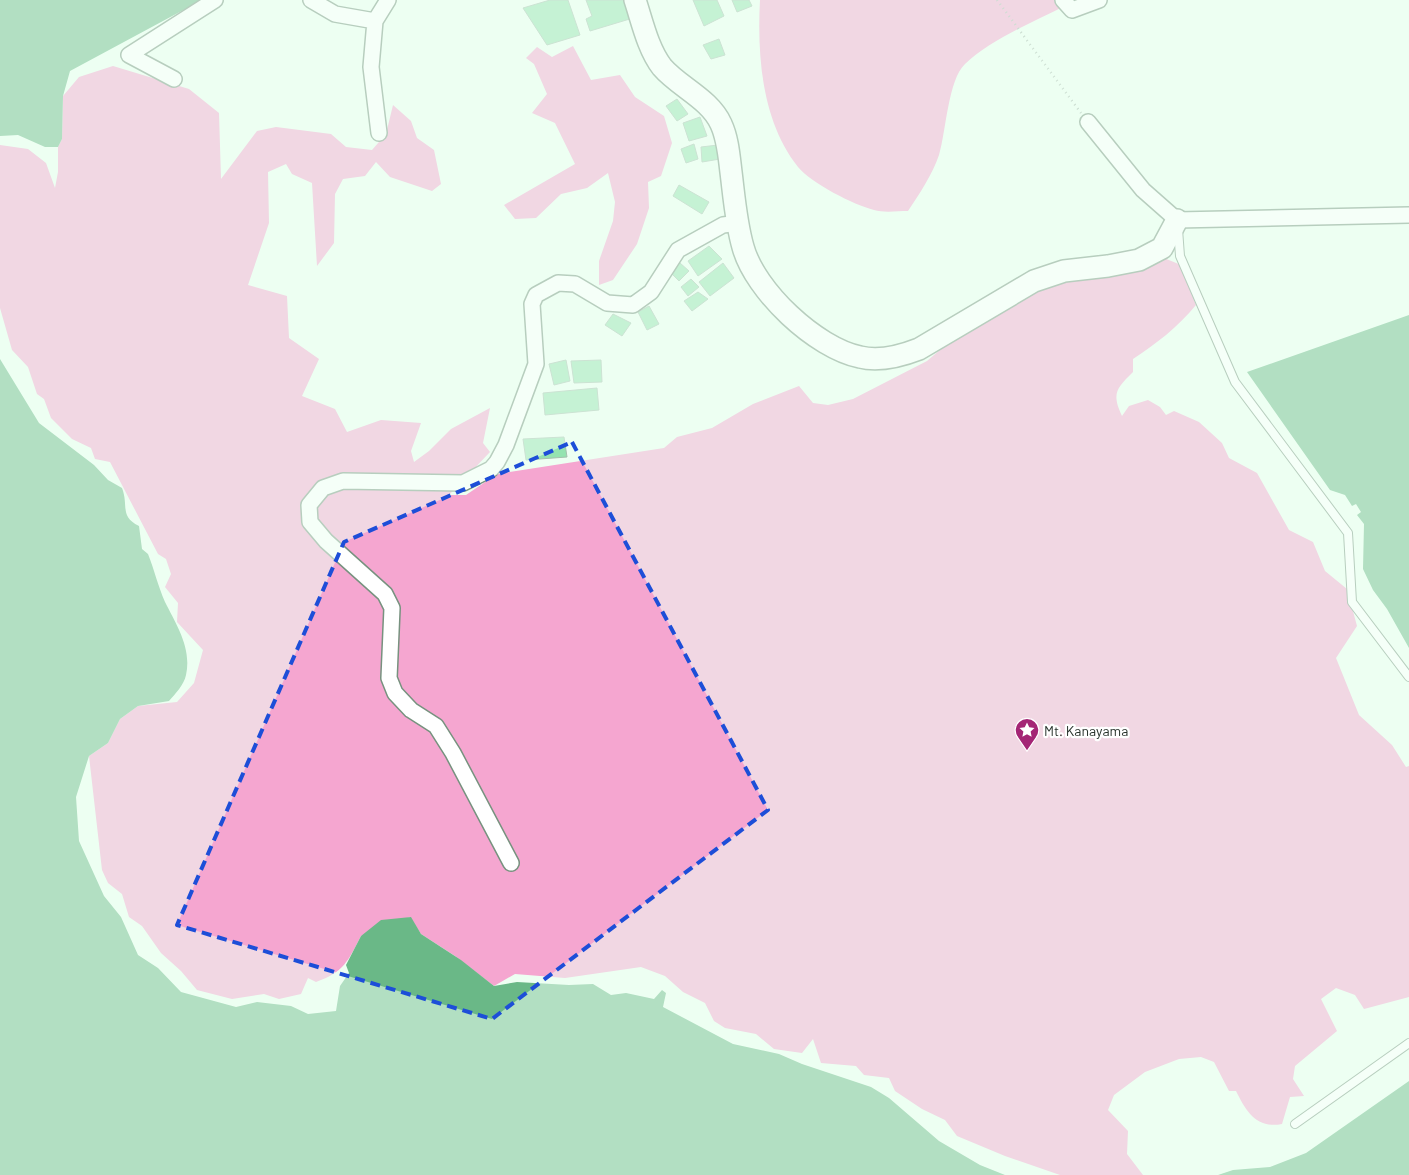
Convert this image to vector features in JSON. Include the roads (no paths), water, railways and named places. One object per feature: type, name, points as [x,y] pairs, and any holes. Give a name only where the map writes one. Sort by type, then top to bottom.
[{"type":"street","points":[[174,79],[129,55],[215,0]]},
{"type":"street","points":[[379,132],[372,67],[375,21],[388,0]]},
{"type":"street","points":[[635,0],[650,45],[661,66],[711,109],[721,123],[727,143],[743,247],[750,266],[762,285],[801,324],[825,344],[842,353],[862,358],[888,358],[919,349],[1034,281],[1064,271],[1139,260],[1162,248],[1177,220]]},
{"type":"street","points":[[1063,0],[1072,10],[1099,0]]},
{"type":"street","points":[[315,1],[335,14],[375,21]]},
{"type":"street","points":[[1088,122],[1143,190],[1177,220],[1409,215]]},
{"type":"street","points":[[511,863],[453,753],[436,726],[411,710],[395,693],[388,678],[392,608],[385,594],[326,540],[310,522],[308,505],[323,488],[343,481],[463,484],[491,469],[506,446],[536,364],[532,304],[536,295],[558,284],[575,284],[607,303],[633,305],[651,292],[678,250],[723,225],[739,224]]},
{"type":"lane","points":[[1177,220],[1180,256],[1235,382],[1348,534],[1352,602],[1409,677]]},
{"type":"lane","points":[[1295,1124],[1409,1043]]},
{"type":"place","name":"Mt. Kanayama","points":[[1027,751]]}]
